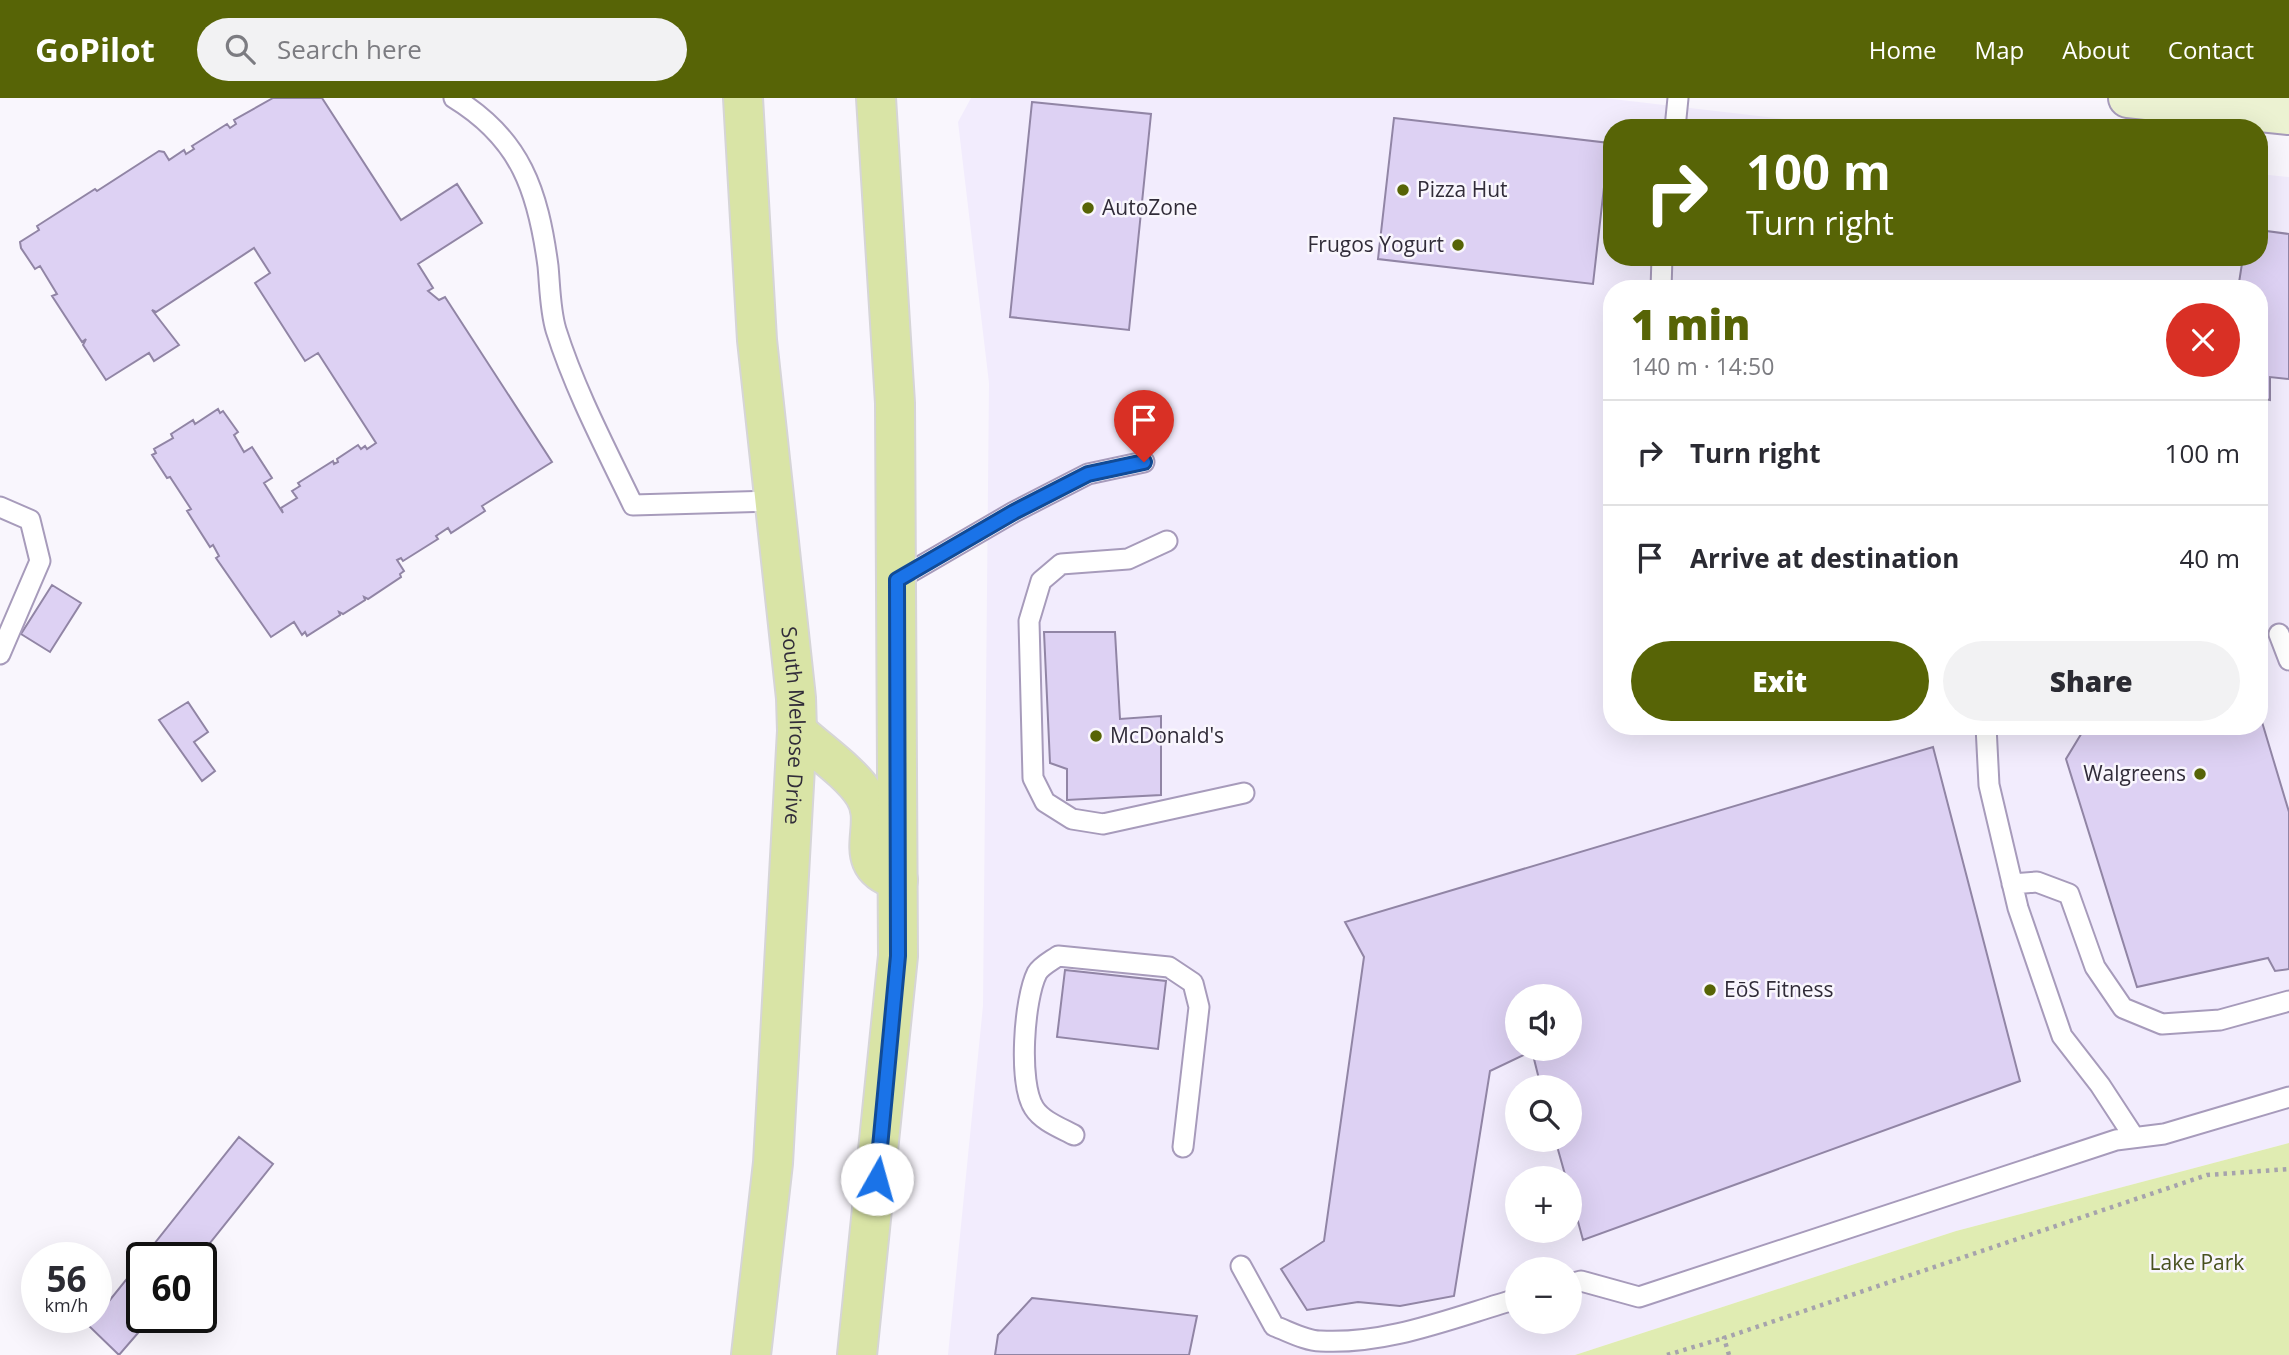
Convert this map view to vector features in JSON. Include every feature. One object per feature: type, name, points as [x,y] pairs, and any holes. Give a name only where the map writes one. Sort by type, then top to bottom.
[{"type":"main road","name":"South Melrose Drive","points":[[743,98],[757,340],[796,698],[797,731],[773,1163],[751,1355]]},
{"type":"main road","points":[[857,1355],[890,1062],[898,956],[895,403],[876,98]]},
{"type":"main road","points":[[2128,98],[2289,115]]},
{"type":"main road","points":[[797,731],[864,794],[871,808],[871,861],[876,870],[898,880]]},
{"type":"lane","points":[[454,98],[483,116],[501,134],[516,156],[531,188],[545,242],[555,327],[587,408],[633,505],[774,502]]},
{"type":"lane","points":[[1676,119],[1678,98]]},
{"type":"lane","points":[[897,580],[1014,512],[1088,474],[1144,462]]},
{"type":"lane","points":[[0,507],[30,520],[40,561],[0,654]]},
{"type":"lane","points":[[1167,541],[1128,559],[1061,564],[1041,581],[1029,621],[1033,778],[1045,802],[1072,819],[1103,824],[1244,793]]},
{"type":"lane","points":[[2279,634],[2289,660]]},
{"type":"lane","points":[[1986,735],[1989,785],[2012,884],[2063,1036],[2100,1085],[2134,1138]]},
{"type":"lane","points":[[2012,884],[2038,882],[2068,894],[2095,967],[2123,1008],[2162,1024],[2220,1020],[2289,1001]]},
{"type":"lane","points":[[1074,1135],[1052,1124],[1034,1109],[1026,1087],[1027,1001],[1038,970],[1058,956],[1169,967],[1193,983],[1199,1007],[1183,1147]]},
{"type":"lane","points":[[1582,1281],[1639,1297],[2116,1140],[2164,1134],[2289,1097]]},
{"type":"lane","points":[[1241,1266],[1274,1326],[1318,1342],[1373,1338],[1430,1326],[1505,1303]]},
{"type":"path","points":[[1667,1355],[2207,1175],[2289,1169]]},
{"type":"path","points":[[1724,1338],[1730,1355]]},
{"type":"shaded area","points":[[971,98],[1604,98],[1784,119],[1603,119],[1603,266],[2268,266],[2268,175],[2289,177],[2289,1143],[1956,1231],[1575,1355],[948,1355],[983,1006],[989,383],[958,122]]},
{"type":"green space","name":"Lake Park","points":[[2289,1143],[2289,1355],[1575,1355],[1956,1231]]},
{"type":"building","points":[[273,98],[322,98],[401,220],[457,184],[482,223],[418,264],[433,288],[428,291],[439,300],[445,297],[552,462],[482,506],[485,511],[451,533],[448,528],[436,536],[438,539],[403,561],[401,558],[397,560],[404,571],[400,574],[401,577],[368,599],[364,597],[365,600],[343,614],[339,612],[340,615],[307,636],[305,632],[302,635],[294,622],[271,637],[216,558],[219,556],[213,545],[210,547],[187,511],[191,509],[152,455],[156,453],[154,449],[173,438],[171,434],[193,420],[195,424],[218,409],[220,413],[223,411],[238,432],[234,435],[244,452],[252,447],[272,478],[264,483],[283,513],[281,508],[297,498],[292,491],[300,486],[298,483],[333,461],[334,464],[338,462],[337,459],[358,445],[361,449],[365,446],[367,449],[376,443],[318,353],[305,361],[255,283],[270,273],[254,248],[156,312],[152,310],[179,345],[154,361],[149,353],[106,380],[83,345],[86,339],[82,342],[52,296],[57,294],[40,266],[35,269],[20,242],[39,230],[37,226],[159,151],[164,152],[169,160],[184,150],[186,154],[194,149],[192,146],[227,124],[230,128],[236,124],[234,120]]},
{"type":"building","points":[[1032,102],[1151,114],[1129,330],[1010,317]]},
{"type":"building","points":[[1394,118],[1603,142],[1603,196],[1593,284],[1378,259]]},
{"type":"building","points":[[2268,231],[2289,234],[2289,379],[2270,377],[2270,400],[2268,280],[2239,280],[2242,266],[2268,266]]},
{"type":"building","points":[[52,585],[81,603],[50,652],[21,634]]},
{"type":"building","points":[[1044,632],[1115,632],[1120,719],[1161,716],[1161,795],[1067,800],[1067,769],[1050,763]]},
{"type":"building","points":[[188,702],[208,732],[194,742],[215,771],[202,781],[159,720]]},
{"type":"building","points":[[2081,735],[2266,735],[2289,812],[2289,969],[2275,971],[2268,958],[2137,987],[2066,759]]},
{"type":"building","points":[[1933,747],[2020,1081],[1583,1240],[1582,1166],[1563,1166],[1559,1152],[1582,1152],[1582,1075],[1538,1075],[1534,1061],[1582,1061],[1582,984],[1505,984],[1505,1061],[1511,1061],[1490,1071],[1454,1296],[1400,1306],[1358,1302],[1307,1310],[1281,1269],[1324,1241],[1364,957],[1345,922]]},
{"type":"building","points":[[1065,970],[1166,981],[1158,1049],[1057,1037]]},
{"type":"building","points":[[239,1137],[273,1164],[211,1242],[156,1242]]},
{"type":"building","points":[[126,1280],[126,1333],[138,1333],[119,1355],[96,1333],[112,1333],[112,1297]]},
{"type":"building","points":[[1032,1298],[1197,1316],[1189,1355],[995,1355],[998,1335]]},
{"type":"place","name":"Pizza Hut","points":[[1403,190]]},
{"type":"place","name":"AutoZone","points":[[1088,208]]},
{"type":"place","name":"Frugos Yogurt","points":[[1458,245]]},
{"type":"place","name":"McDonald's","points":[[1096,736]]},
{"type":"place","name":"Walgreens","points":[[2200,774]]},
{"type":"place","name":"EōS Fitness","points":[[1710,990]]},
{"type":"route","points":[[877,1179],[898,956],[897,580],[1014,512],[1088,474],[1144,462]]}]
